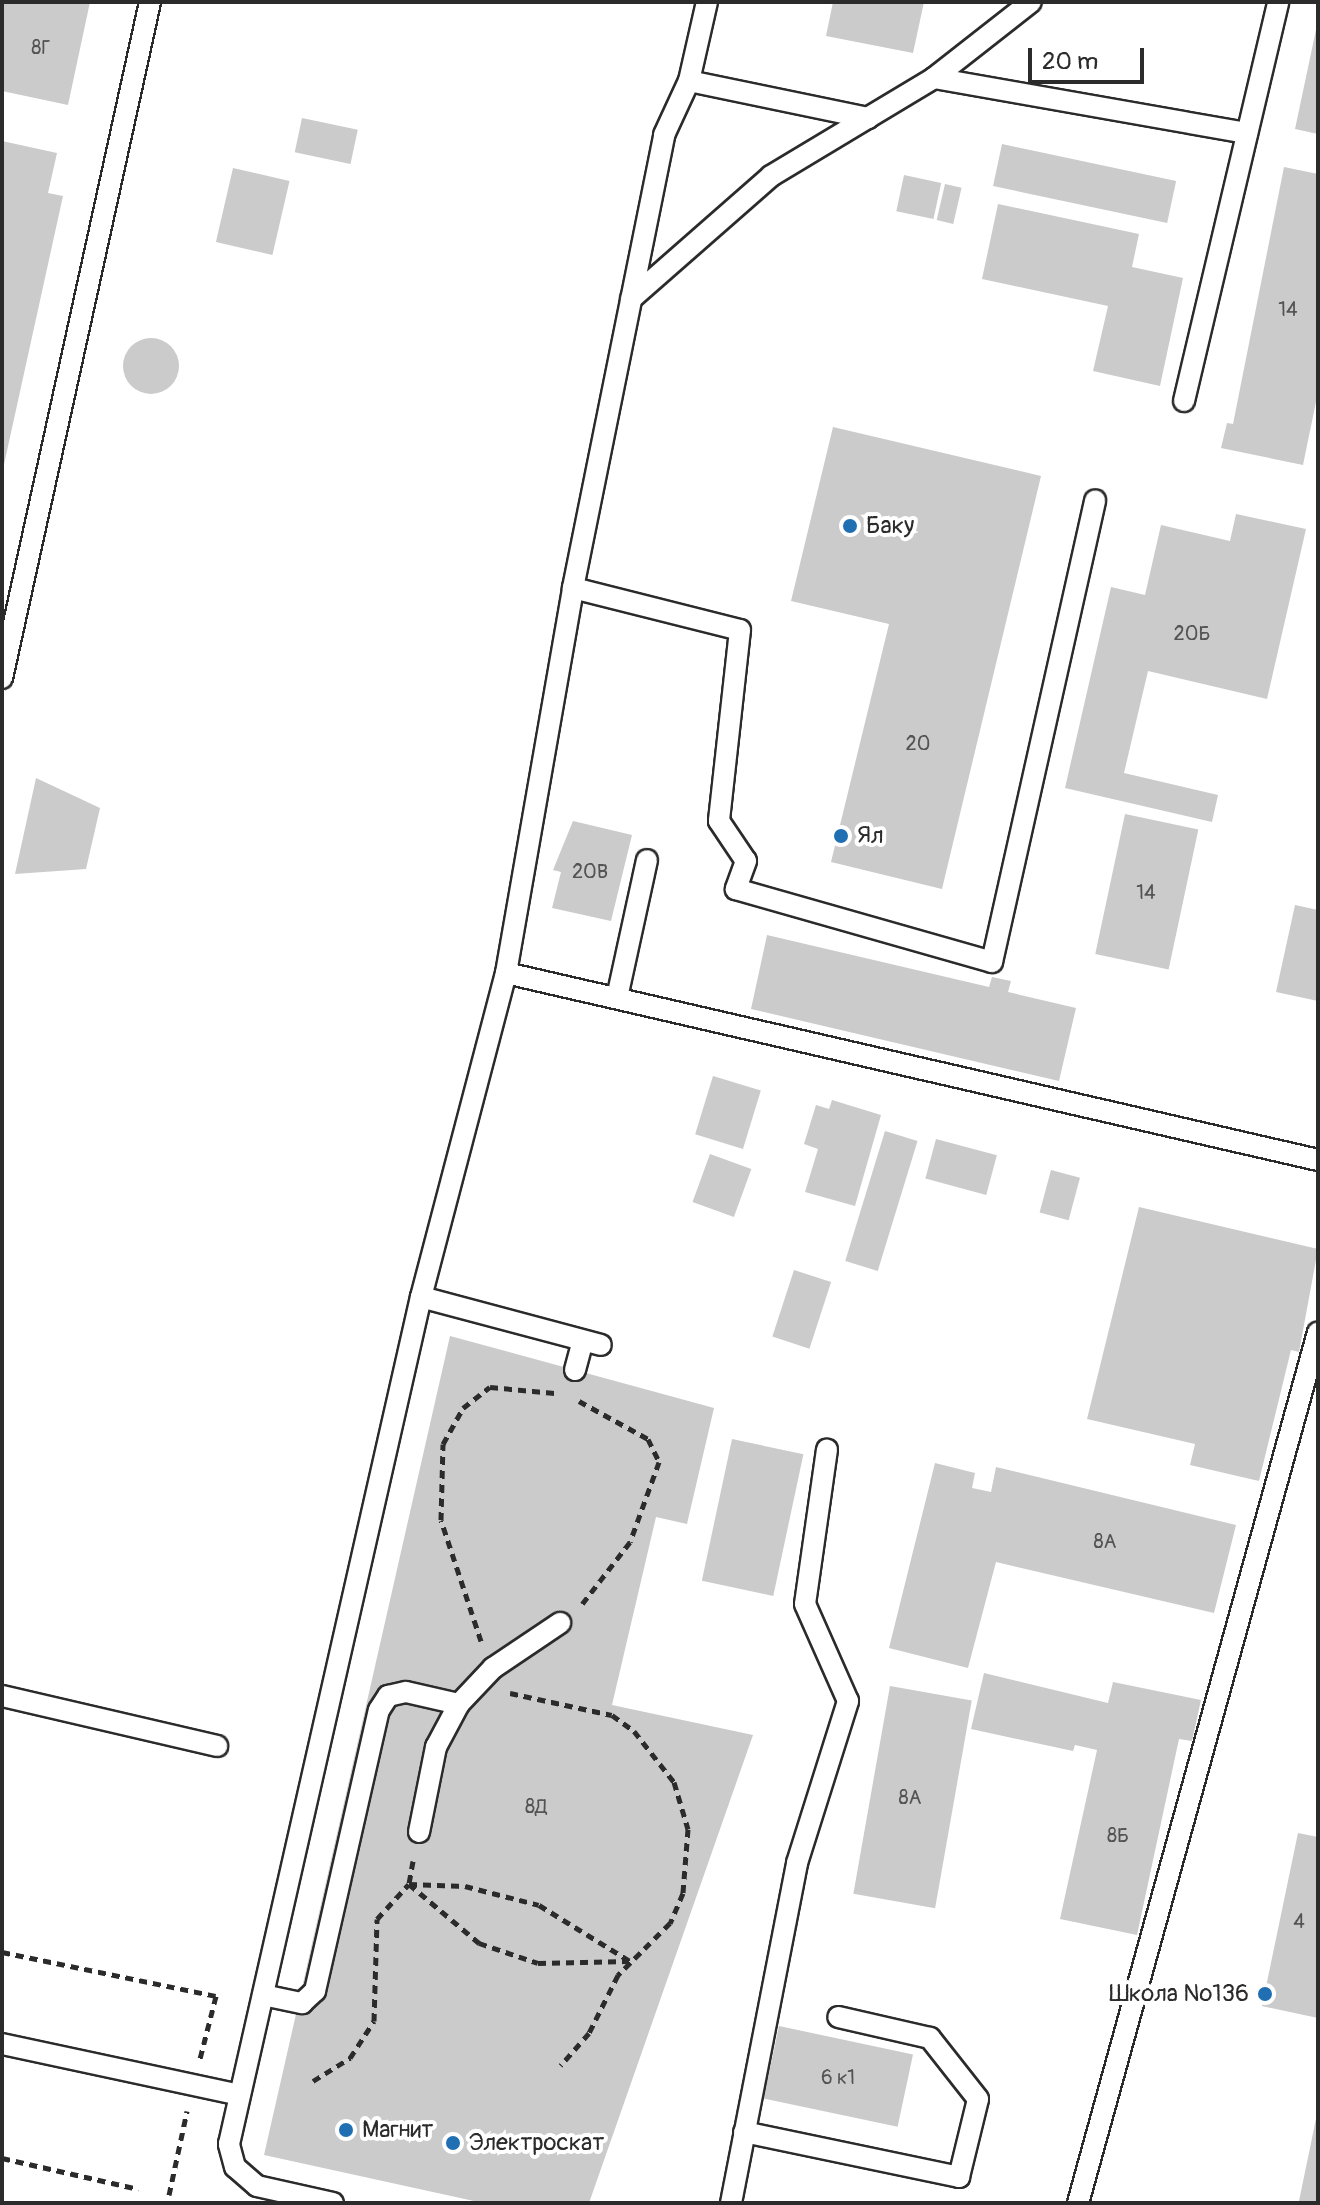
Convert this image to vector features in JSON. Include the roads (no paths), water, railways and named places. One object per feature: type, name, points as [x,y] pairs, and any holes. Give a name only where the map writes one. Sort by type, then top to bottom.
[{"type":"lane","points":[[2,678],[150,2]]},
{"type":"lane","points":[[333,2203],[257,2186],[241,2175],[229,2144],[421,1297],[506,973],[573,588],[664,135],[689,81],[707,2]]},
{"type":"lane","points":[[631,299],[771,176],[934,78],[1031,2]]},
{"type":"lane","points":[[1184,401],[1278,2]]},
{"type":"lane","points":[[934,78],[1247,133]]},
{"type":"lane","points":[[689,81],[868,118]]},
{"type":"lane","points":[[573,588],[740,630],[719,821],[746,861],[736,889],[992,962],[1095,500]]},
{"type":"lane","points":[[618,993],[647,860]]},
{"type":"lane","points":[[506,973],[618,993],[1318,1160]]},
{"type":"lane","points":[[421,1297],[592,1343],[575,1370]]},
{"type":"lane","points":[[1078,2203],[1318,1332]]},
{"type":"lane","points":[[731,2203],[797,1863],[848,1701],[805,1604],[827,1450]]},
{"type":"lane","points":[[419,1832],[436,1747],[459,1704],[493,1668],[560,1623]]},
{"type":"lane","points":[[263,1995],[302,2003],[315,1991],[379,1710],[388,1696],[406,1692],[459,1704]]},
{"type":"lane","points":[[2,1696],[217,1746]]},
{"type":"lane","points":[[744,2132],[959,2177],[978,2099],[930,2038],[838,2017]]},
{"type":"lane","points":[[2,2044],[240,2095]]},
{"type":"place","name":"Баку","points":[[850,526]]},
{"type":"place","name":"Ял","points":[[841,836]]},
{"type":"place","name":"Школа №136","points":[[1265,1994]]},
{"type":"place","name":"Магнит","points":[[346,2130]]},
{"type":"place","name":"Электроскат","points":[[453,2143]]}]
